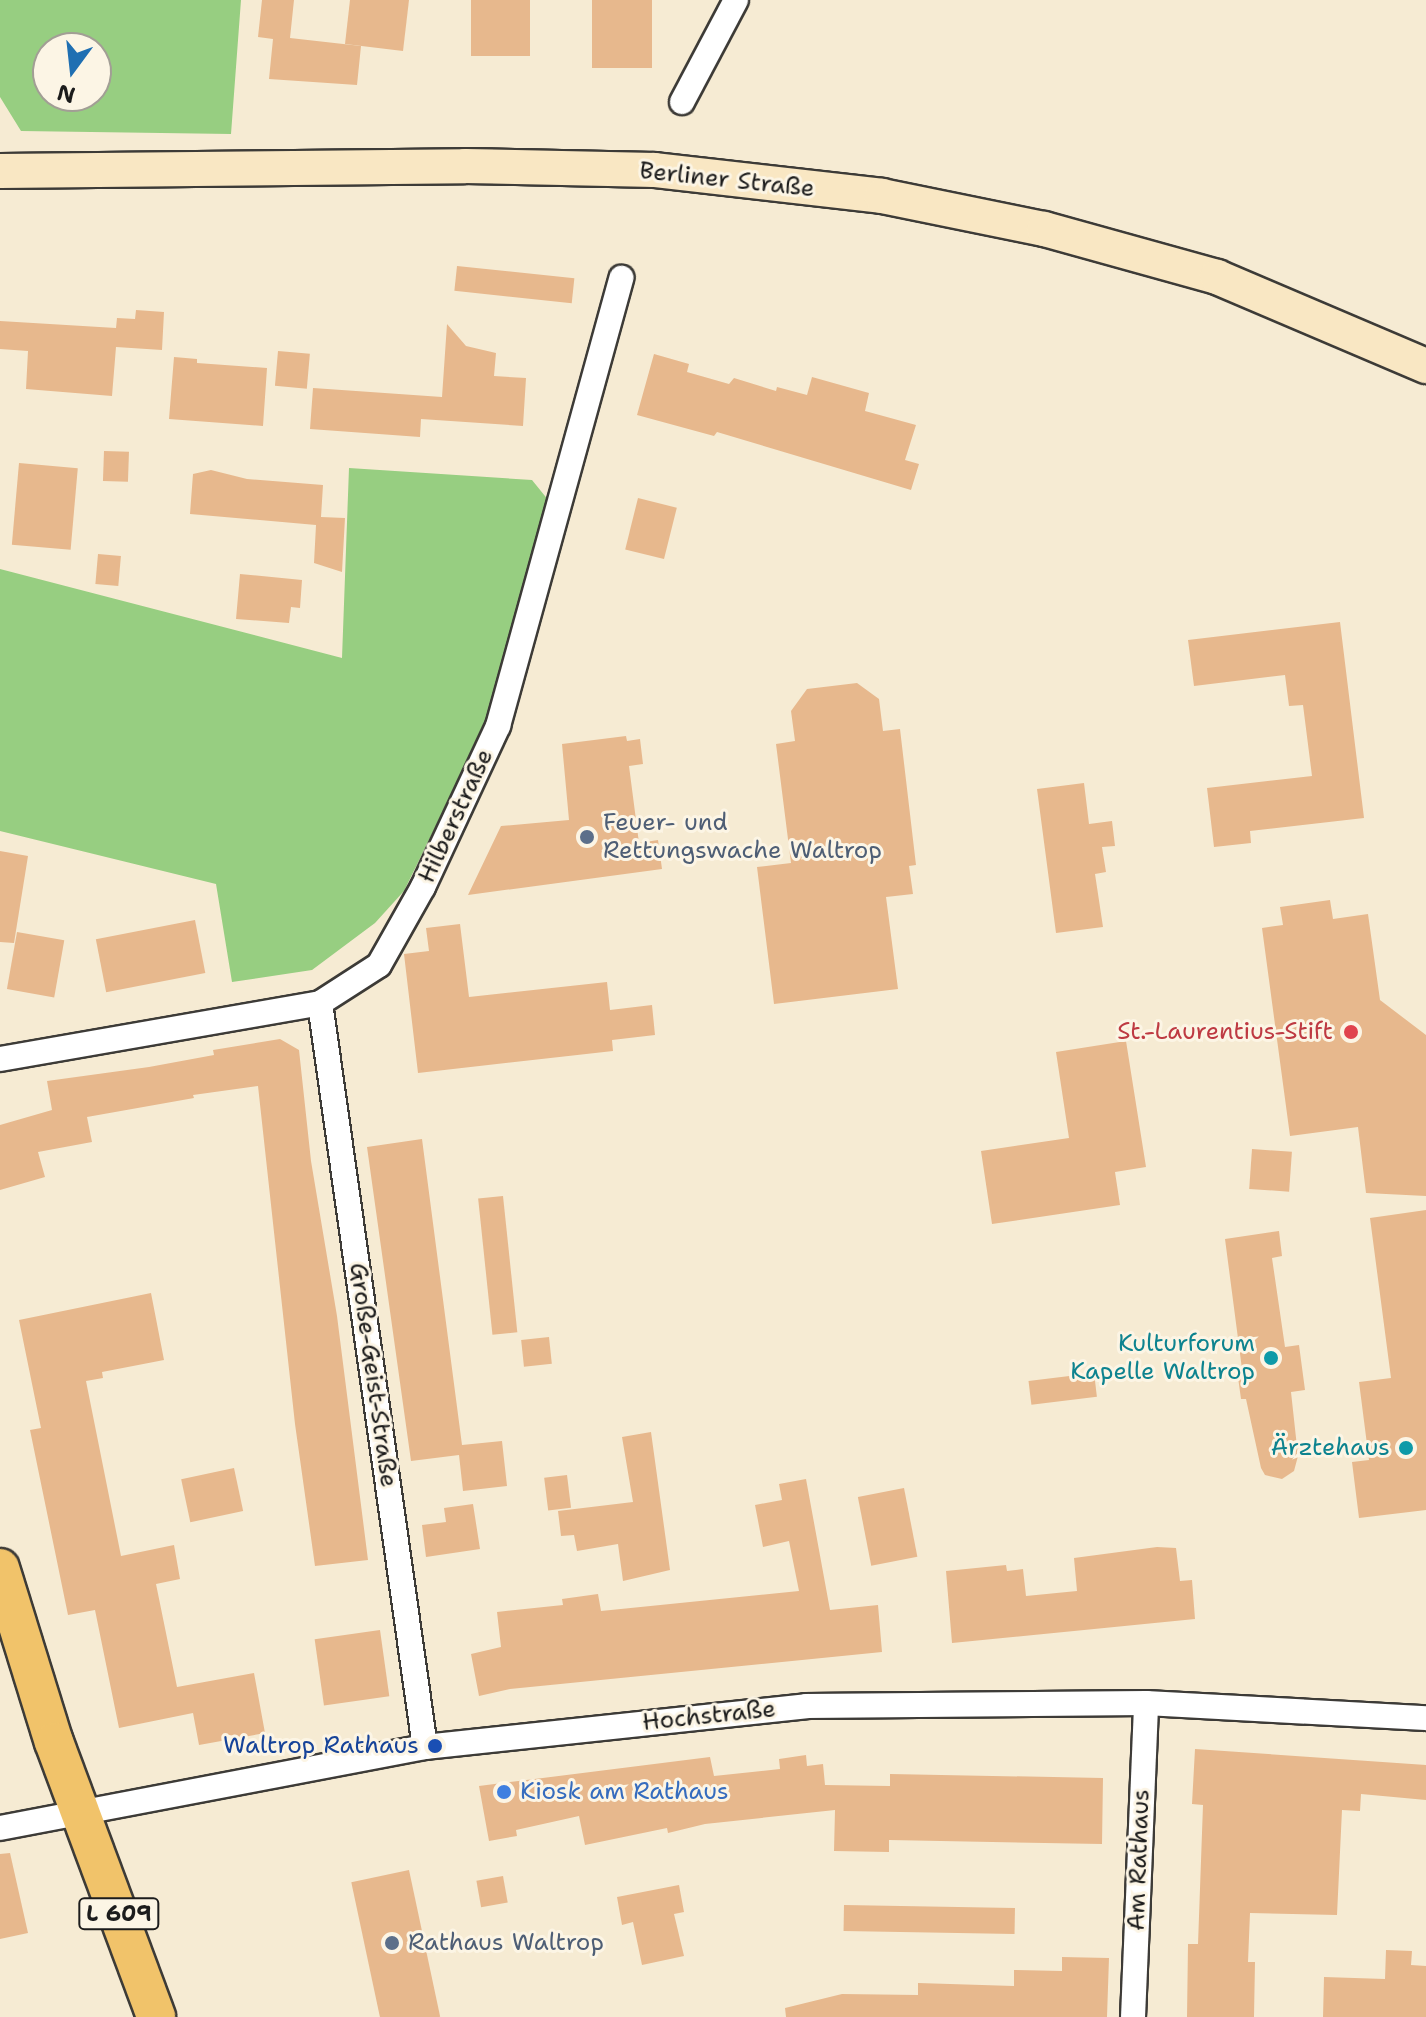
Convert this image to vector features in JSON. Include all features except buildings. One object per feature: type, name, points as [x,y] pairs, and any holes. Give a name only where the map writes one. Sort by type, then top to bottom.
[{"type":"main road","name":"Berliner Straße","points":[[0,171],[465,166],[655,170],[882,196],[1044,229],[1217,277],[1426,366]]},
{"type":"main road","name":"L 609","points":[[0,1568],[54,1742],[156,2017]]},
{"type":"street","points":[[682,102],[736,0]]},
{"type":"street","name":"Hilberstraße","points":[[0,1059],[320,1003],[379,965],[423,887],[498,726],[621,278]]},
{"type":"street","name":"Große-Geist-Straße","points":[[320,1003],[425,1747]]},
{"type":"street","name":"Hochstraße","points":[[0,1828],[425,1747],[806,1706],[1146,1703],[1426,1718]]},
{"type":"street","name":"Am Rathaus","points":[[1133,2017],[1146,1703]]},
{"type":"green space","points":[[0,0],[241,0],[231,134],[21,131],[0,97]]},
{"type":"green space","points":[[349,468],[532,480],[549,501],[498,699],[404,891],[375,923],[312,970],[232,982],[216,884],[0,831],[0,569],[342,658]]},
{"type":"place","name":"Feuer- und Rettungswache Waltrop","points":[[587,837]]},
{"type":"place","name":"St.-Laurentius-Stift","points":[[1351,1032]]},
{"type":"place","name":"Kulturforum Kapelle Waltrop","points":[[1271,1358]]},
{"type":"place","name":"Ärztehaus","points":[[1406,1448]]},
{"type":"place","name":"Waltrop Rathaus","points":[[435,1746]]},
{"type":"place","name":"Kiosk am Rathaus","points":[[504,1792]]},
{"type":"place","name":"Rathaus Waltrop","points":[[392,1943]]}]
